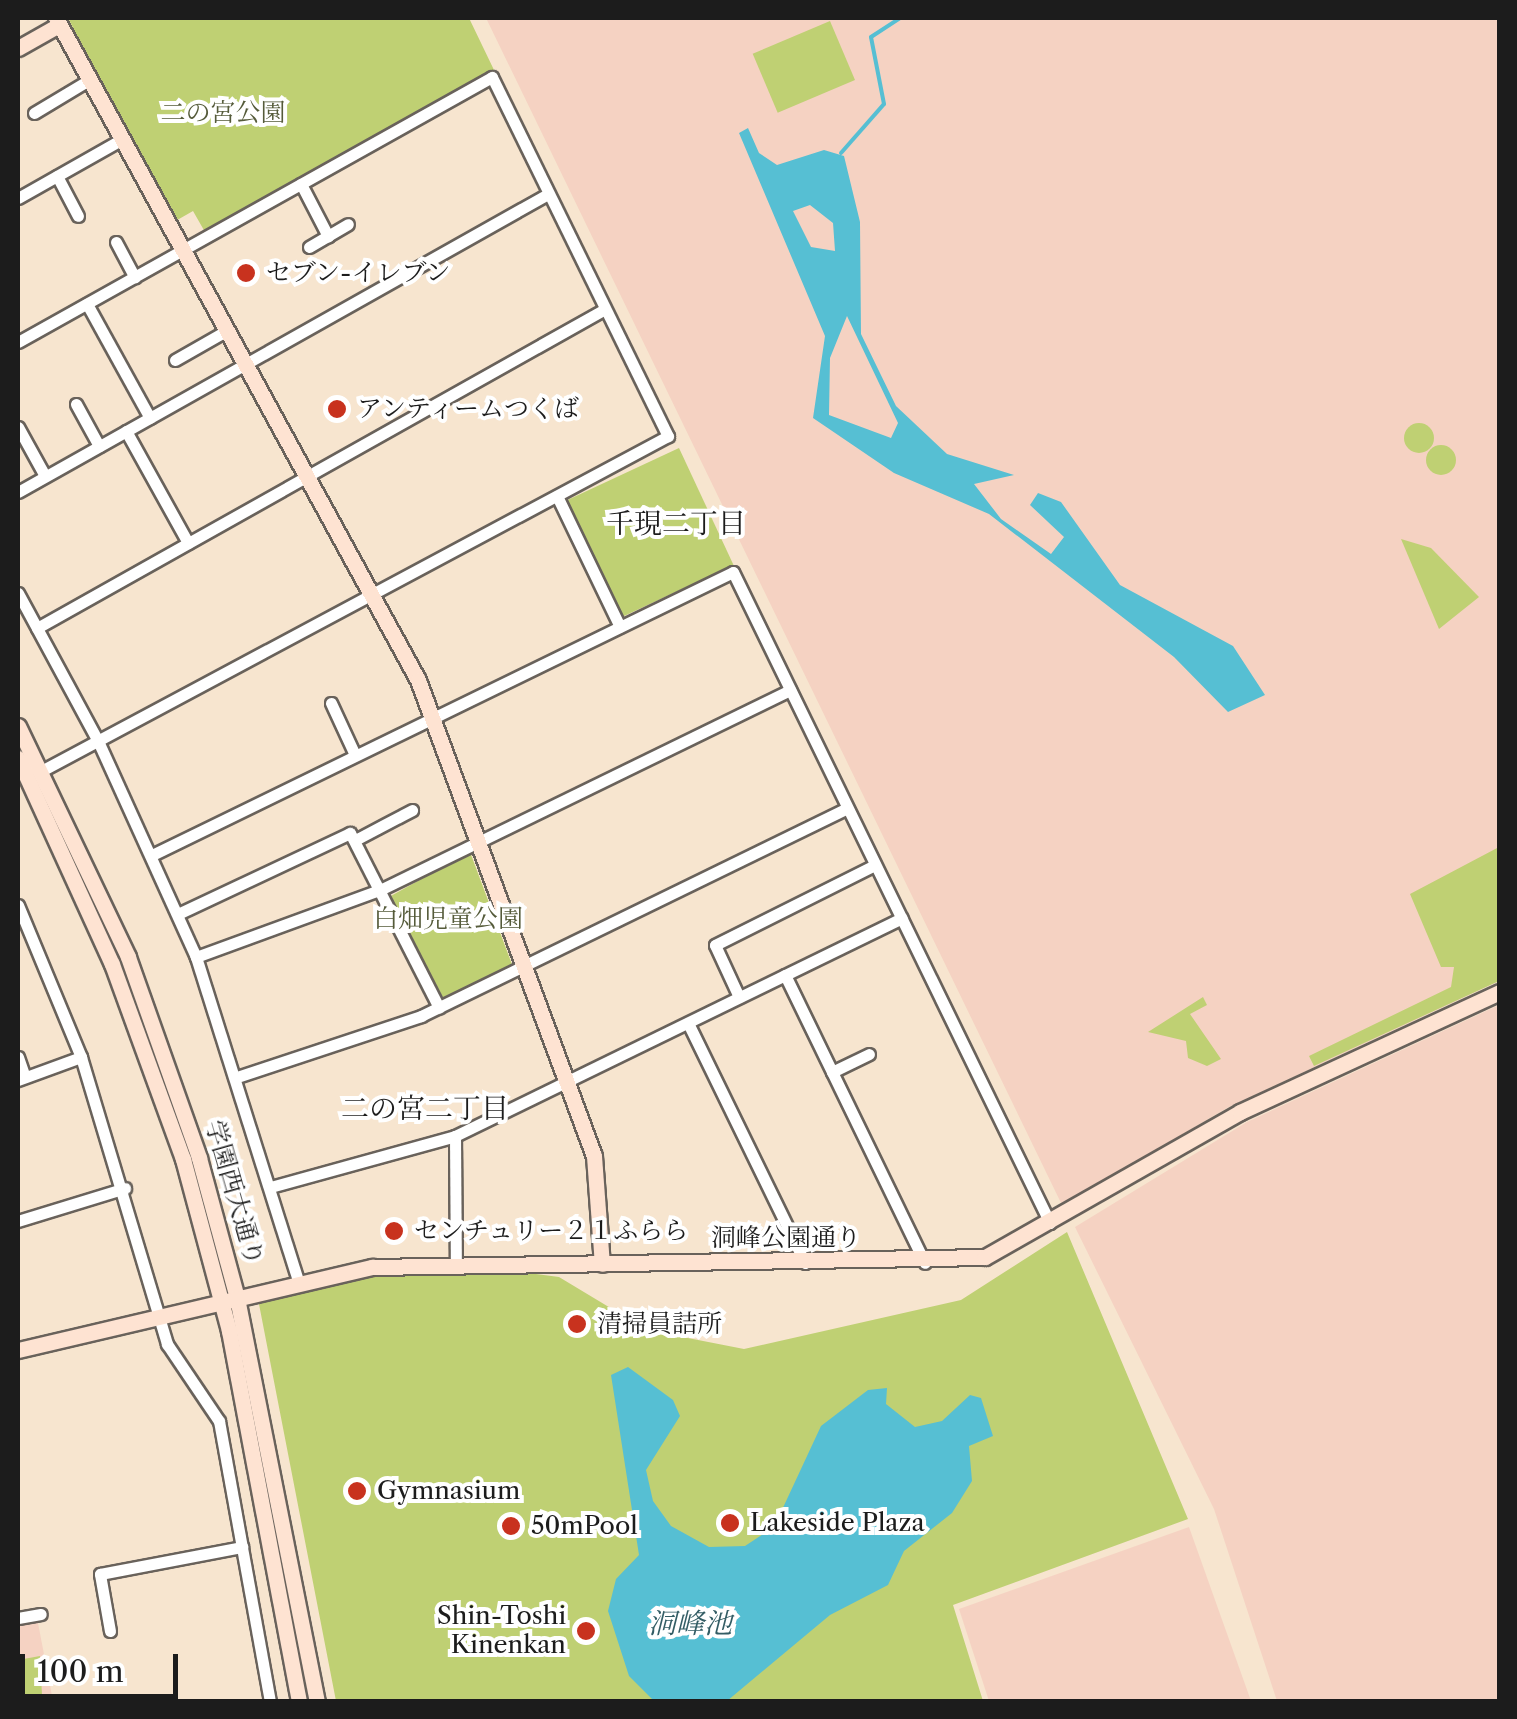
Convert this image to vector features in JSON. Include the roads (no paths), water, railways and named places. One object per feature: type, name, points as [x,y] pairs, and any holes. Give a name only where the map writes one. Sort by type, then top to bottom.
[{"type":"street","points":[[18,48],[56,22],[84,83],[372,595],[432,718],[568,1081],[598,1176],[602,1264]]},
{"type":"street","points":[[18,342],[492,77],[668,436],[29,778]]},
{"type":"street","points":[[34,113],[84,83]]},
{"type":"street","points":[[18,198],[117,142]]},
{"type":"street","points":[[56,176],[78,216]]},
{"type":"street","points":[[301,184],[328,236]]},
{"type":"street","points":[[18,492],[548,194]]},
{"type":"street","points":[[309,248],[348,224]]},
{"type":"street","points":[[116,242],[135,277]]},
{"type":"street","points":[[87,304],[150,418]]},
{"type":"street","points":[[37,628],[605,309]]},
{"type":"street","points":[[175,360],[224,332]]},
{"type":"street","points":[[76,404],[99,446]]},
{"type":"street","points":[[18,427],[46,476]]},
{"type":"street","points":[[126,431],[188,543]]},
{"type":"street","points":[[557,496],[620,627]]},
{"type":"street","points":[[152,854],[733,572],[1050,1223]]},
{"type":"street","points":[[18,593],[98,741],[196,957],[240,1076],[299,1283]]},
{"type":"street","points":[[196,957],[382,889],[790,690]]},
{"type":"street","points":[[331,704],[355,755]]},
{"type":"street","name":"学園西大通り","points":[[18,726],[29,778]]},
{"type":"street","name":"学園西大通り","points":[[18,758],[149,1056],[230,1300],[317,1702]]},
{"type":"street","points":[[240,1076],[438,1008],[846,809]]},
{"type":"street","points":[[360,838],[412,810]]},
{"type":"street","points":[[178,914],[350,833],[360,838],[438,1008]]},
{"type":"street","points":[[738,998],[714,945],[875,865]]},
{"type":"street","points":[[18,905],[24,934],[81,1057],[125,1188],[174,1358],[213,1406],[270,1702]]},
{"type":"street","points":[[274,1186],[454,1136],[902,918]]},
{"type":"street","points":[[784,975],[925,1262]]},
{"type":"street","name":"洞峰公園通り","points":[[18,1350],[372,1267],[806,1264],[986,1257],[1240,1112],[1500,992]]},
{"type":"street","points":[[688,1023],[806,1264]]},
{"type":"street","points":[[832,1072],[869,1054]]},
{"type":"street","points":[[18,1058],[21,1079],[81,1057]]},
{"type":"street","points":[[454,1136],[456,1265]]},
{"type":"street","points":[[18,1221],[125,1188]]},
{"type":"street","name":"学園西大通り","points":[[230,1300],[299,1702]]},
{"type":"street","points":[[110,1631],[100,1574],[242,1547]]},
{"type":"street","points":[[18,1618],[41,1614]]},
{"type":"water","points":[[748,128],[759,153],[777,165],[824,150],[844,156],[860,222],[861,334],[896,406],[947,454],[1014,475],[974,484],[1001,519],[1051,554],[1064,537],[1030,505],[1038,493],[1061,502],[1120,585],[1233,646],[1265,695],[1228,712],[1174,657],[989,514],[894,473],[813,418],[825,336],[739,133]],"holes":[[[810,205],[833,223],[835,251],[811,247],[793,211]],[[847,316],[898,423],[891,438],[829,415],[830,358]]]},
{"type":"water","name":"洞峰池","points":[[628,1367],[673,1400],[680,1416],[646,1470],[653,1501],[671,1526],[709,1547],[745,1546],[774,1527],[821,1426],[868,1390],[887,1388],[886,1404],[915,1427],[942,1421],[970,1395],[981,1398],[993,1436],[969,1446],[972,1481],[952,1513],[904,1551],[888,1585],[830,1615],[727,1701],[654,1701],[629,1676],[608,1611],[616,1579],[639,1555],[611,1375]]},
{"type":"waterway","points":[[841,153],[884,104],[871,37],[900,18]]},
{"type":"place","name":"セブン-イレブン","points":[[246,273]]},
{"type":"place","name":"アンティームつくば","points":[[337,409]]},
{"type":"place","name":"センチュリー２１ふらら","points":[[394,1231]]},
{"type":"place","name":"清掃員詰所","points":[[577,1324]]},
{"type":"place","name":"Gymnasium","points":[[357,1491]]},
{"type":"place","name":"Lakeside Plaza","points":[[730,1523]]},
{"type":"place","name":"50mPool","points":[[511,1526]]},
{"type":"place","name":"Shin-Toshi Kinenkan","points":[[586,1631]]},
{"type":"district","name":"千現二丁目","points":[[676,523]]},
{"type":"district","name":"二の宮二丁目","points":[[425,1108]]},
{"type":"park label","name":"二の宮公園","points":[[223,113]]},
{"type":"park label","name":"白畑児童公園","points":[[448,919]]}]
